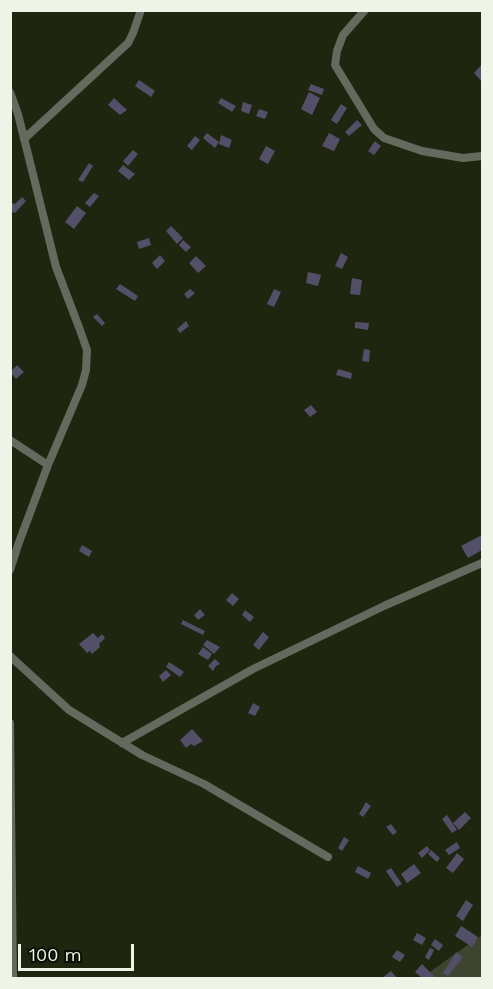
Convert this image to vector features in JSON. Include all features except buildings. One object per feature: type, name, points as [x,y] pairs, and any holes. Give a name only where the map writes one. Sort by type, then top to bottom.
[{"type":"street","points":[[24,139],[128,42],[141,10]]},
{"type":"street","points":[[365,10],[343,35],[335,65],[374,129],[384,138],[422,151],[463,158],[483,156]]},
{"type":"street","points":[[10,92],[56,267],[87,350],[86,370],[82,385],[48,465],[10,570]]},
{"type":"street","points":[[10,440],[48,465]]},
{"type":"street","points":[[122,743],[253,669],[386,604],[483,563]]},
{"type":"street","points":[[10,656],[69,710],[142,755],[204,784],[328,856]]},
{"type":"street","points":[[10,723],[13,978]]},
{"type":"green space","points":[[482,935],[482,978],[421,978]]}]
